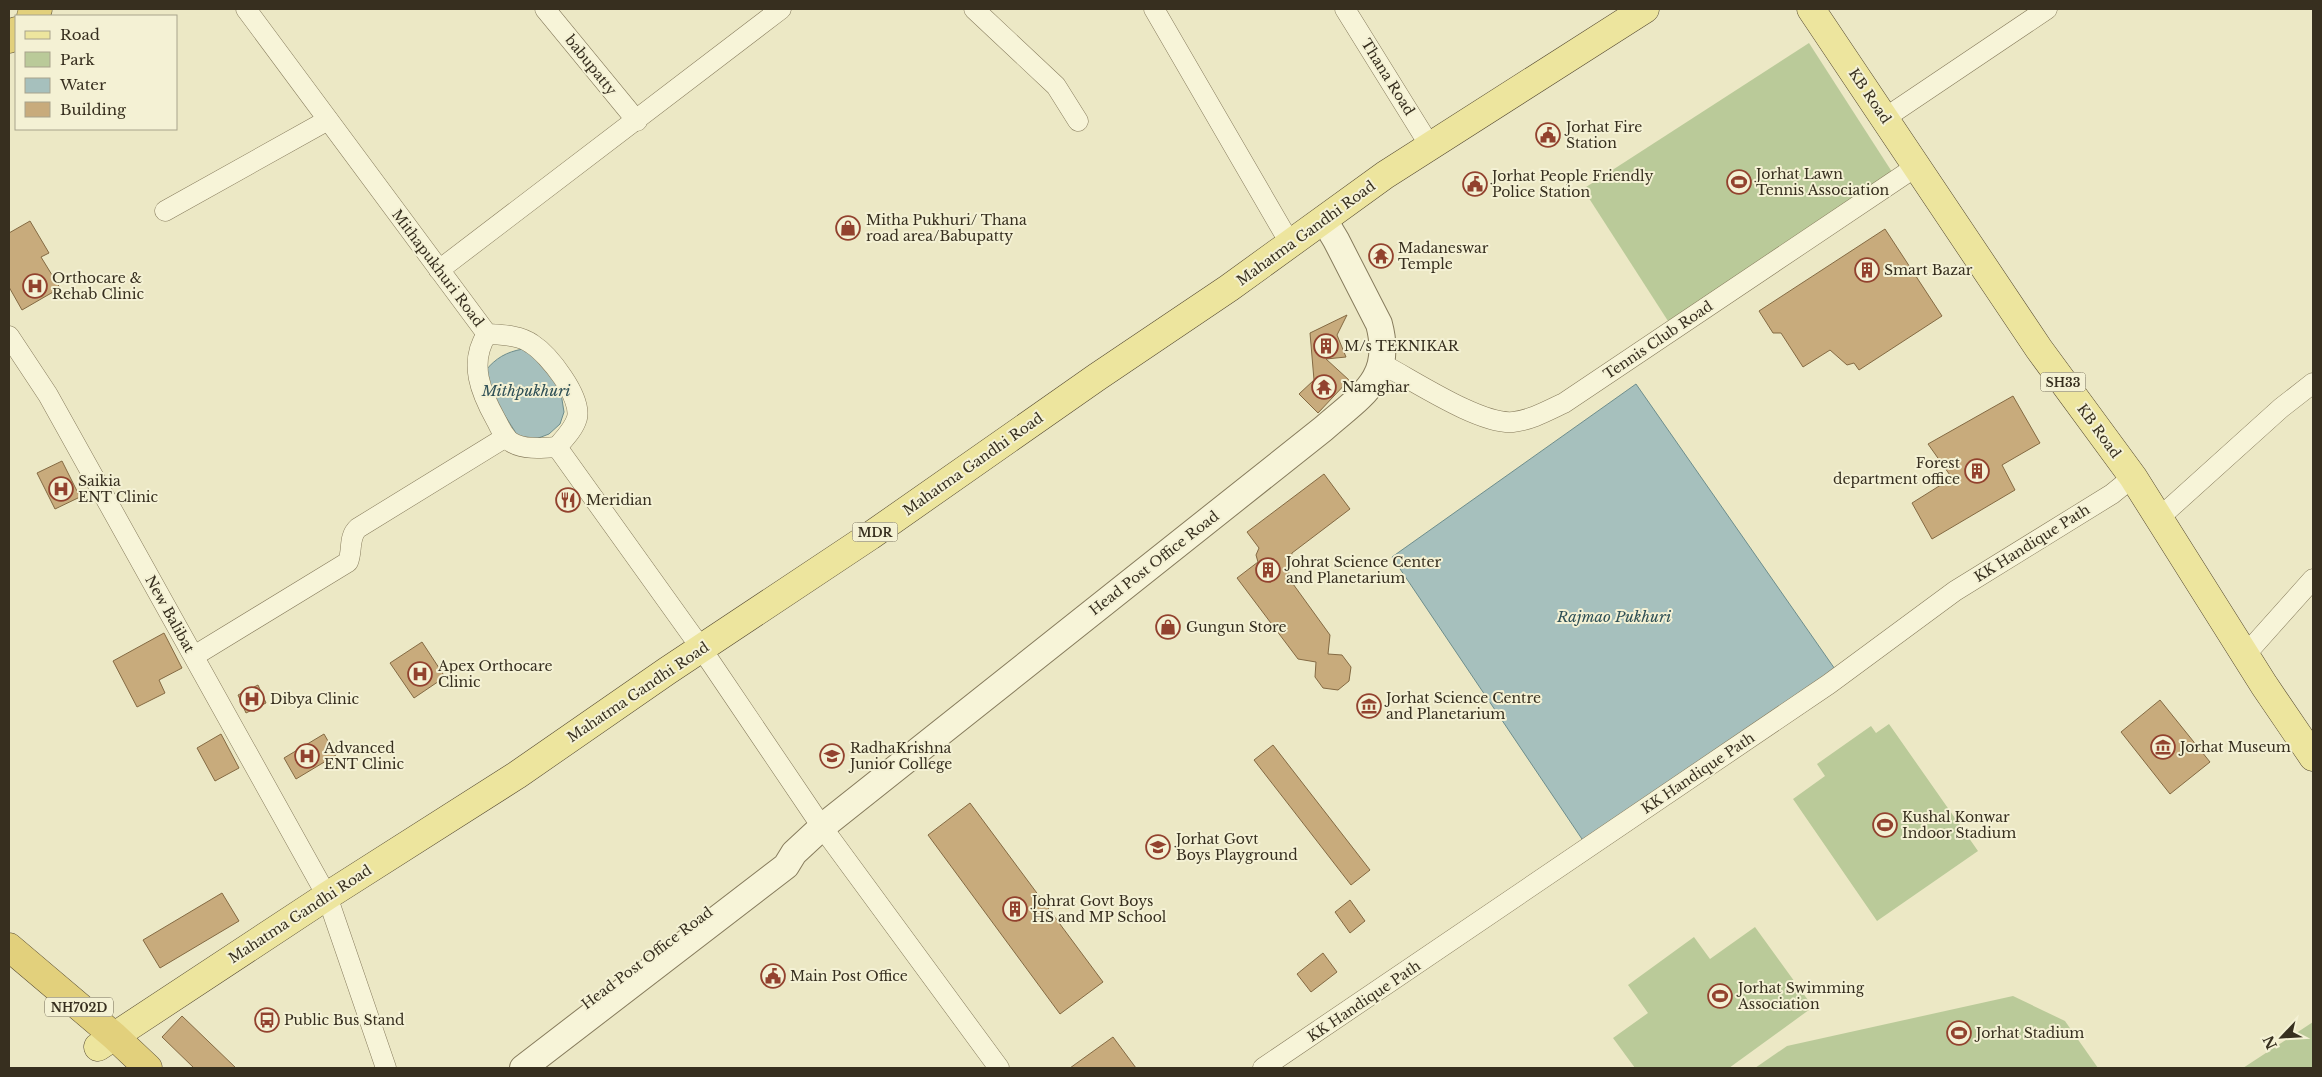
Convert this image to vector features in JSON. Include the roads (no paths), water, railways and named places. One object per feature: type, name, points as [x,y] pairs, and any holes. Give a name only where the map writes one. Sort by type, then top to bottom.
[{"type":"highway","name":"NH702D","points":[[9,947],[106,1041],[122,1068]]},
{"type":"highway","name":"NH702D","points":[[9,969],[106,1041],[148,1068]]},
{"type":"main road","name":"Mahatma Gandhi Road","points":[[106,1041],[327,896],[517,775],[701,648],[870,536],[1097,376],[1291,245],[1385,174],[1645,9]]},
{"type":"main road","name":"KB Road","points":[[1811,9],[2039,349],[2133,478],[2313,756]]},
{"type":"street","name":"Mithapukhuri Road","points":[[246,9],[487,334],[508,336],[531,343],[560,372],[569,387],[576,406],[577,418],[568,434],[557,447]]},
{"type":"street","name":"babupatty","points":[[545,9],[637,121]]},
{"type":"street","points":[[440,270],[781,9]]},
{"type":"street","points":[[974,9],[1056,86],[1078,121]]},
{"type":"street","points":[[1154,9],[1291,245]]},
{"type":"street","name":"Thana Road","points":[[1345,9],[1430,146]]},
{"type":"street","points":[[1885,118],[2047,9]]},
{"type":"street","points":[[165,211],[328,120]]},
{"type":"street","name":"Tennis Club Road","points":[[1382,364],[1485,418],[1511,422],[1538,416],[1564,403],[1917,166]]},
{"type":"street","name":"Head Post Office Road","points":[[523,1068],[786,866],[794,853],[822,826],[1323,429],[1370,386],[1382,364],[1384,350],[1379,324],[1324,220]]},
{"type":"street","points":[[487,334],[482,342],[476,372],[489,406],[506,437],[512,443],[537,448],[557,447],[701,648],[822,826],[999,1068]]},
{"type":"street","name":"New Balibat","points":[[9,336],[48,395],[327,896],[386,1068]]},
{"type":"street","points":[[2159,518],[2281,408],[2313,383]]},
{"type":"street","points":[[194,656],[348,562],[351,554],[352,535],[358,528],[506,437]]},
{"type":"street","name":"KK Handique Path","points":[[1263,1068],[1829,684],[1955,591],[2112,494],[2133,478]]},
{"type":"street","points":[[2246,654],[2313,579]]},
{"type":"street","name":"Head Post Office Road","points":[[502,1068],[780,857],[794,853]]},
{"type":"water","name":"Mithpukhuri","points":[[523,349],[531,351],[560,387],[564,412],[560,424],[549,434],[536,439],[521,441],[495,400],[485,371],[502,356]]},
{"type":"water","name":"Rajmao Pukhuri","points":[[1636,384],[1837,672],[1584,842],[1392,557]]},
{"type":"place","name":"Jorhat Fire Station","points":[[1548,135]]},
{"type":"place","name":"Jorhat Lawn Tennis Association","points":[[1739,182]]},
{"type":"place","name":"Jorhat People Friendly Police Station","points":[[1475,184]]},
{"type":"place","name":"Mitha Pukhuri/ Thana road area/Babupatty","points":[[848,228]]},
{"type":"place","name":"Madaneswar Temple","points":[[1381,256]]},
{"type":"place","name":"Smart Bazar","points":[[1867,270]]},
{"type":"place","name":"Orthocare & Rehab Clinic","points":[[35,286]]},
{"type":"place","name":"M/s TEKNIKAR","points":[[1326,346]]},
{"type":"place","name":"Namghar","points":[[1324,387]]},
{"type":"place","name":"Forest department office","points":[[1977,471]]},
{"type":"place","name":"Saikia ENT Clinic","points":[[61,489]]},
{"type":"place","name":"Meridian","points":[[568,500]]},
{"type":"place","name":"Johrat Science Center and Planetarium","points":[[1268,570]]},
{"type":"place","name":"Gungun Store","points":[[1168,627]]},
{"type":"place","name":"Apex Orthocare Clinic","points":[[420,674]]},
{"type":"place","name":"Dibya Clinic","points":[[252,699]]},
{"type":"place","name":"Jorhat Science Centre and Planetarium","points":[[1369,706]]},
{"type":"place","name":"Jorhat Museum","points":[[2163,747]]},
{"type":"place","name":"Advanced ENT Clinic","points":[[307,756]]},
{"type":"place","name":"RadhaKrishna Junior College","points":[[832,756]]},
{"type":"place","name":"Kushal Konwar Indoor Stadium","points":[[1885,825]]},
{"type":"place","name":"Jorhat Govt Boys Playground","points":[[1158,847]]},
{"type":"place","name":"Johrat Govt Boys HS and MP School","points":[[1015,909]]},
{"type":"place","name":"Main Post Office","points":[[773,976]]},
{"type":"place","name":"Jorhat Swimming Association","points":[[1720,996]]},
{"type":"place","name":"Public Bus Stand","points":[[267,1020]]},
{"type":"place","name":"Jorhat Stadium","points":[[1959,1033]]}]
